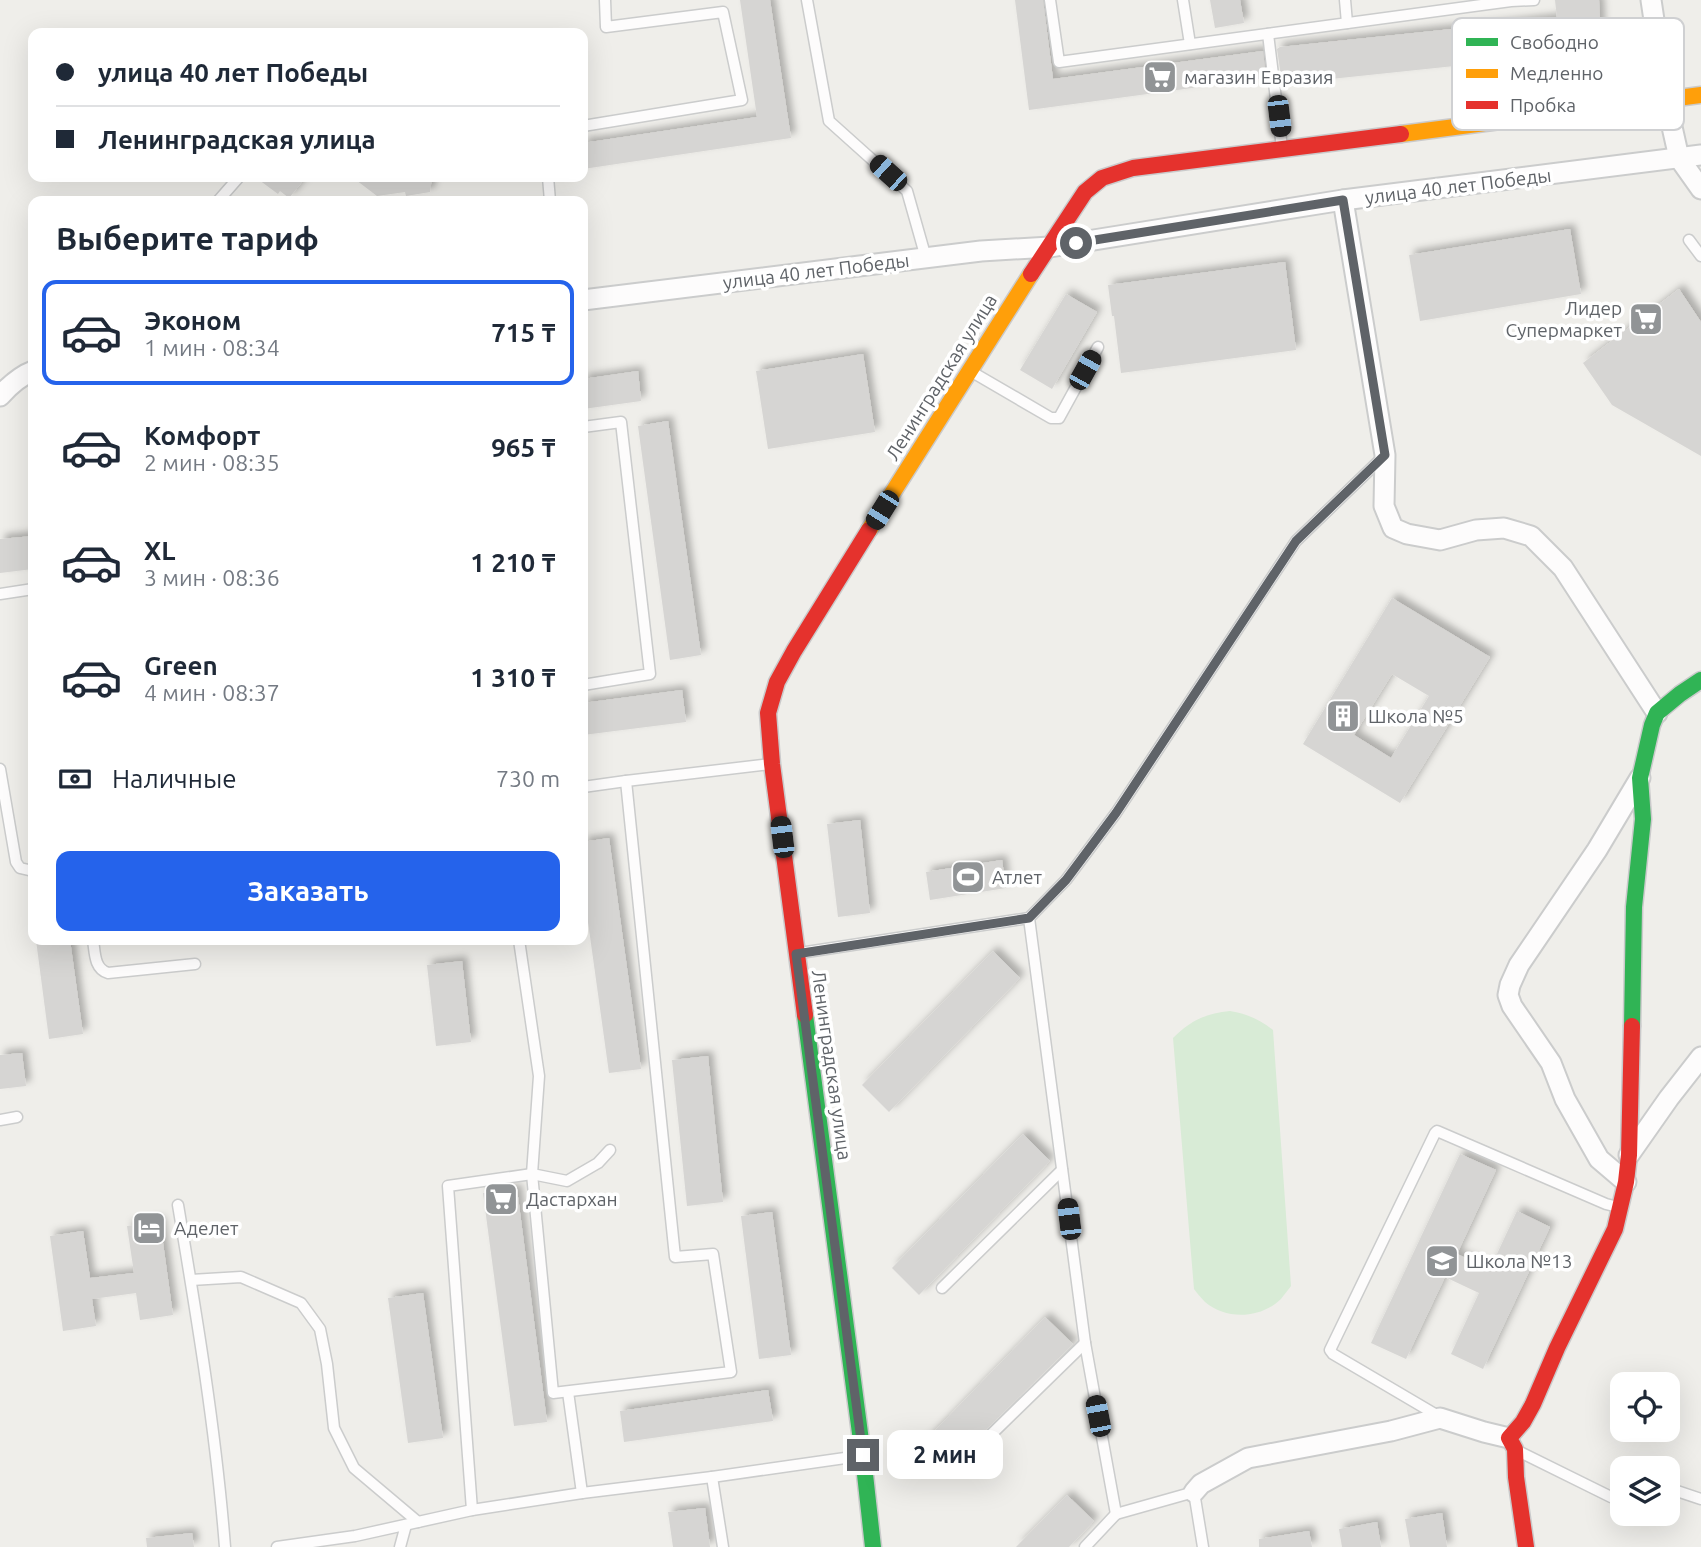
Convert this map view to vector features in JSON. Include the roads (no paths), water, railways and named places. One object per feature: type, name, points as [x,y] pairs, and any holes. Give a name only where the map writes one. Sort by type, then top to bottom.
[{"type":"street","points":[[1651,0],[1654,18]]},
{"type":"street","points":[[1050,247],[1085,192],[1102,178],[1133,168],[1452,127]]},
{"type":"street","points":[[1673,130],[1679,158],[1701,190]]},
{"type":"street","name":"улица 40 лет Победы","points":[[588,299],[981,251],[1050,247],[1343,200],[1701,155]]},
{"type":"street","points":[[1343,200],[1385,455],[1384,506],[1393,528],[1406,534],[1440,540],[1476,530],[1504,528],[1531,536],[1563,568],[1657,713]]},
{"type":"street","name":"Ленинградская улица","points":[[873,1547],[772,764],[768,713],[778,682],[823,603],[1050,247]]},
{"type":"street","points":[[0,396],[28,372]]},
{"type":"street","points":[[1527,1547],[1512,1443],[1534,1404],[1615,1229],[1626,1182],[1629,1155],[1634,907],[1643,819],[1640,778],[1657,713],[1701,680]]},
{"type":"street","points":[[1626,1182],[1599,1159],[1565,1099],[1551,1063],[1512,1006],[1508,995],[1519,965],[1597,850],[1640,778]]},
{"type":"street","points":[[1629,1155],[1701,1057]]},
{"type":"street","points":[[1194,1492],[1200,1485],[1248,1458],[1391,1432],[1440,1418],[1512,1443]]},
{"type":"lane","points":[[588,124],[742,100],[723,12],[606,27],[605,0]]},
{"type":"lane","points":[[807,0],[829,121],[907,191],[926,258]]},
{"type":"lane","points":[[1050,0],[1059,62],[1534,0]]},
{"type":"lane","points":[[1183,0],[1190,44]]},
{"type":"lane","points":[[1345,0],[1347,23]]},
{"type":"lane","points":[[1268,34],[1282,149]]},
{"type":"lane","points":[[222,196],[235,182]]},
{"type":"lane","points":[[1689,240],[1701,256]]},
{"type":"lane","points":[[970,370],[1051,418],[1059,418],[1098,347]]},
{"type":"lane","points":[[588,426],[621,422],[650,674],[588,683]]},
{"type":"lane","points":[[796,954],[1029,918],[1066,880],[1116,813],[1296,541],[1385,455]]},
{"type":"lane","points":[[0,594],[28,590]]},
{"type":"lane","points":[[588,786],[772,764]]},
{"type":"lane","points":[[0,769],[16,862],[20,868],[28,870]]},
{"type":"lane","points":[[520,945],[539,1076],[532,1174],[553,1393],[731,1372],[713,1254],[675,1257],[626,781]]},
{"type":"lane","points":[[1029,918],[1085,1343],[1116,1514]]},
{"type":"lane","points":[[94,945],[98,967],[108,973],[195,964]]},
{"type":"lane","points":[[0,1119],[17,1117]]},
{"type":"lane","points":[[1440,1418],[1330,1350],[1435,1133],[1620,1207]]},
{"type":"lane","points":[[472,1510],[448,1186],[532,1174],[567,1181],[598,1163],[610,1150]]},
{"type":"lane","points":[[943,1288],[1062,1170]]},
{"type":"lane","points":[[178,1205],[207,1382],[225,1547]]},
{"type":"lane","points":[[191,1280],[241,1277],[301,1303],[320,1329],[334,1428],[354,1468],[418,1522]]},
{"type":"lane","points":[[962,1462],[1085,1343]]},
{"type":"lane","points":[[568,1392],[582,1493]]},
{"type":"lane","points":[[1512,1443],[1610,1496]]},
{"type":"lane","points":[[277,1547],[355,1536],[472,1510],[863,1455]]},
{"type":"lane","points":[[712,1477],[723,1547]]},
{"type":"lane","points":[[1085,1547],[1116,1514],[1194,1492],[1203,1547]]},
{"type":"lane","points":[[1680,1492],[1701,1499]]},
{"type":"lane","points":[[400,1547],[406,1525]]},
{"type":"place","name":"магазин Евразия","points":[[1160,77]]},
{"type":"place","name":"Лидер Супермаркет","points":[[1646,319]]},
{"type":"place","name":"Школа №5","points":[[1343,716]]},
{"type":"place","name":"Атлет","points":[[968,877]]},
{"type":"place","name":"Дастархан","points":[[501,1199]]},
{"type":"place","name":"Аделет","points":[[149,1228]]},
{"type":"place","name":"Школа №13","points":[[1442,1261]]}]
